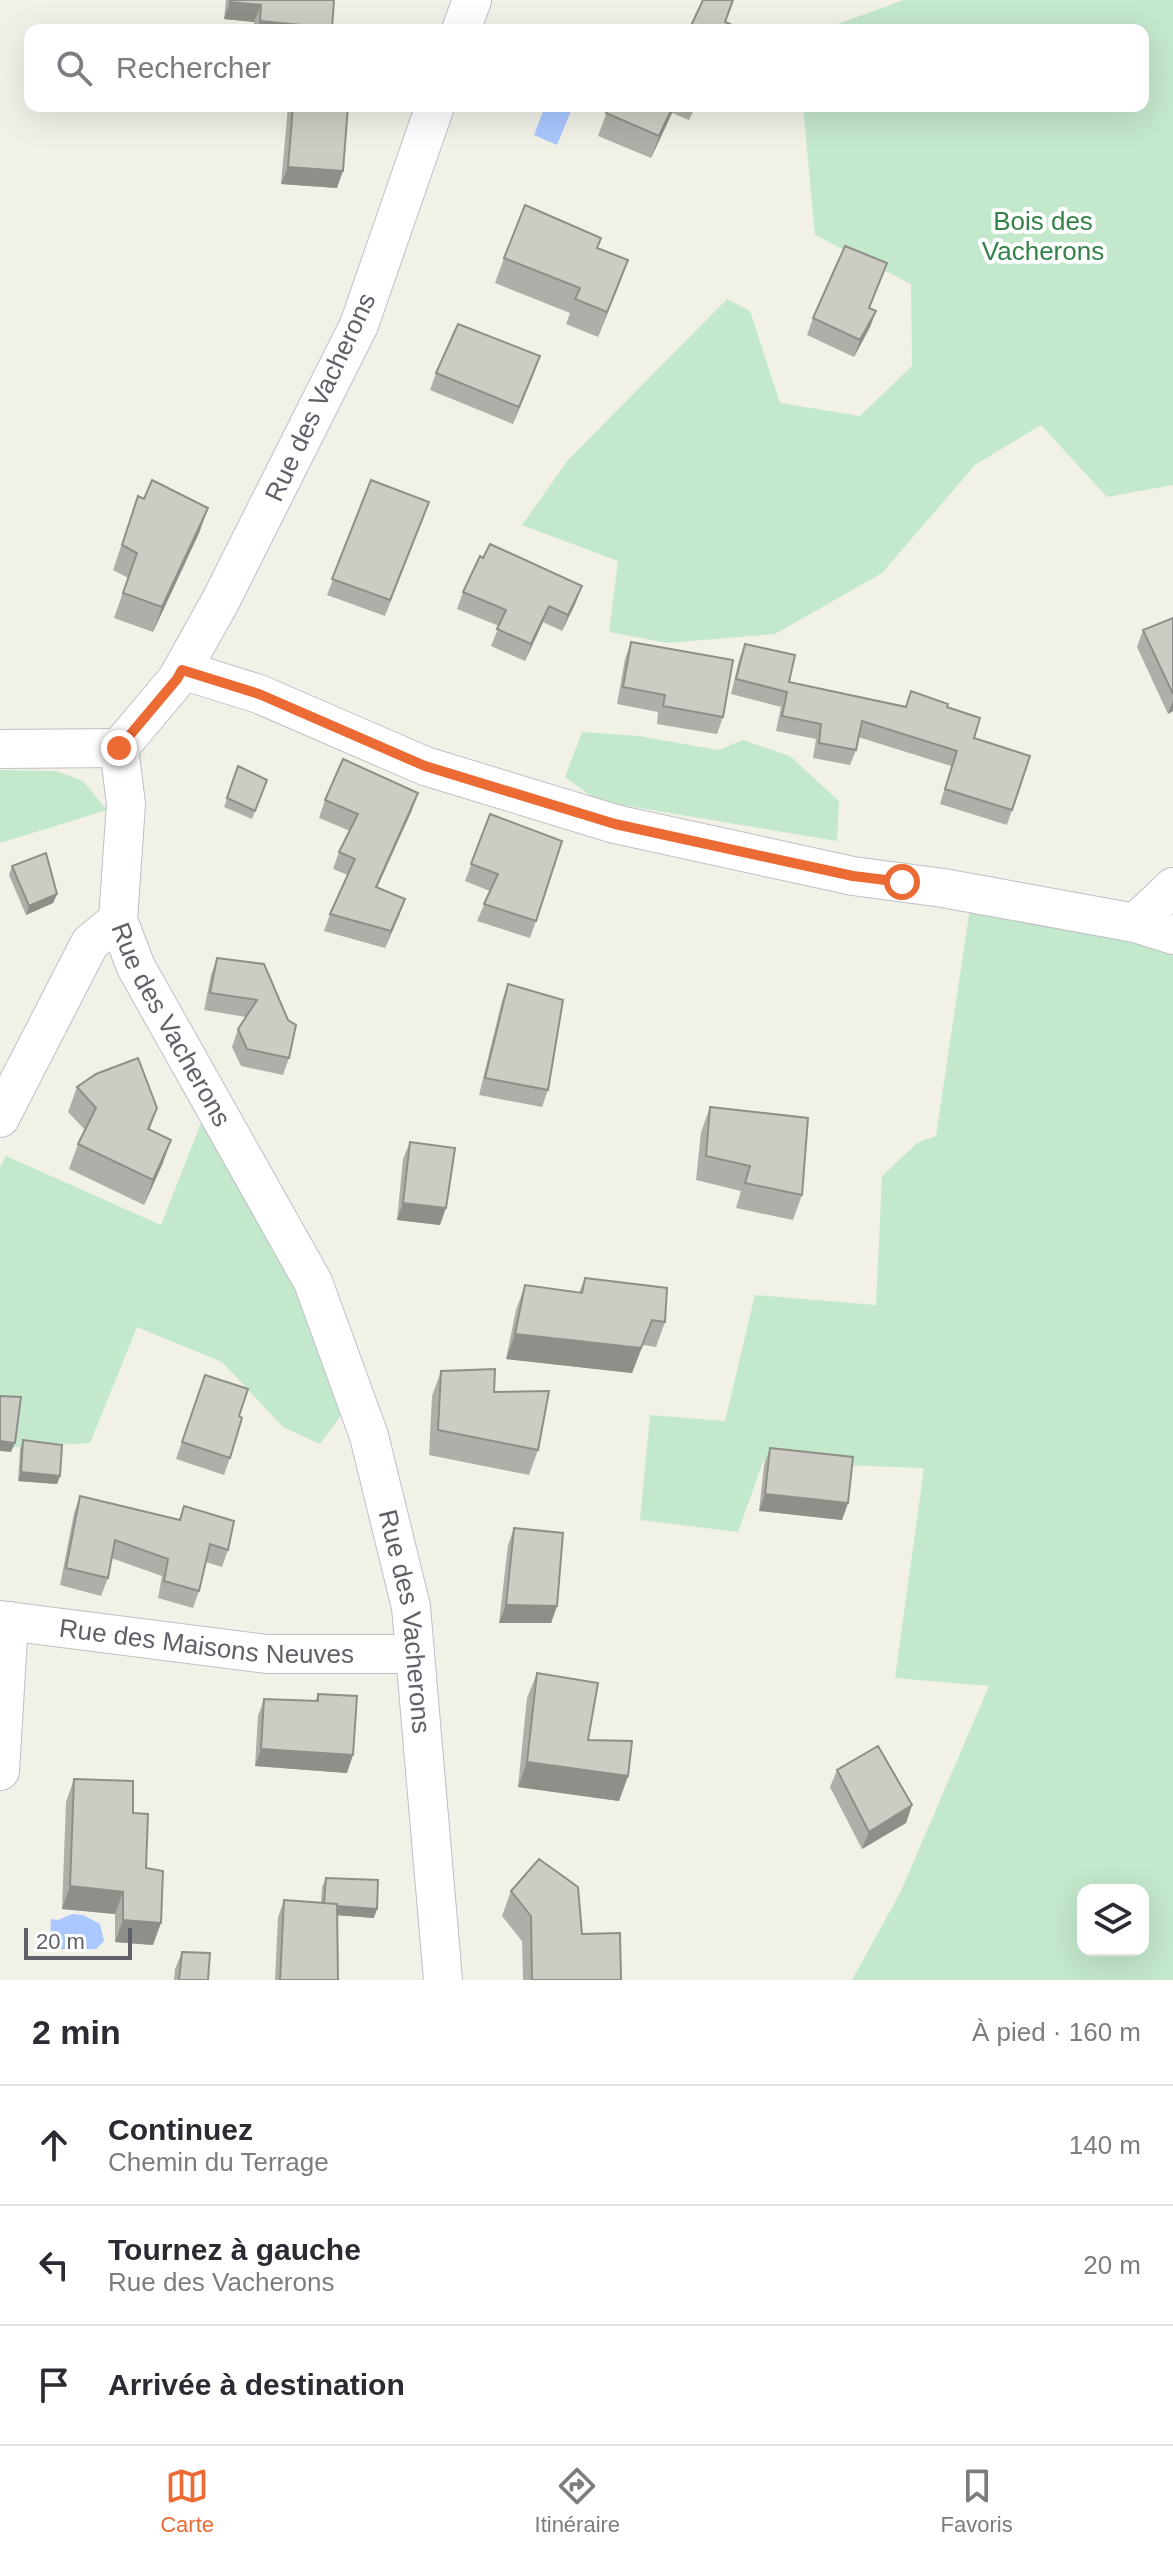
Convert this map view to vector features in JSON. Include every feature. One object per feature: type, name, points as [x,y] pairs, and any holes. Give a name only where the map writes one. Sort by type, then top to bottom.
[{"type":"street","points":[[463,24],[472,0]]},
{"type":"street","name":"Rue des Vacherons","points":[[433,112],[359,325],[221,600],[177,679],[119,748],[126,804],[118,920],[136,967],[313,1282],[369,1436],[411,1607],[443,1980]]},
{"type":"street","points":[[182,670],[259,694],[425,766],[615,824],[853,876],[943,888],[1135,923],[1173,935]]},
{"type":"street","points":[[0,749],[119,748]]},
{"type":"street","points":[[1135,923],[1173,887]]},
{"type":"street","points":[[0,1118],[18,1051],[90,943],[118,920]]},
{"type":"street","points":[[0,1771],[5,1621]]},
{"type":"street","name":"Rue des Maisons Neuves","points":[[5,1621],[267,1654],[415,1654]]},
{"type":"green space","name":"Bois des Vacherons","points":[[904,0],[1173,0],[1173,485],[1107,497],[1041,425],[975,465],[882,573],[775,634],[667,643],[609,632],[618,561],[522,525],[568,460],[727,299],[750,311],[780,403],[860,416],[912,366],[911,284],[815,235],[804,112],[1149,112],[1149,24],[837,24]]},
{"type":"green space","points":[[582,732],[639,736],[718,750],[743,740],[790,756],[839,801],[837,841],[598,801],[565,777]]},
{"type":"green space","points":[[0,770],[56,771],[83,781],[107,810],[0,843]]},
{"type":"green space","points":[[970,908],[1142,945],[1173,955],[1173,1980],[852,1980],[901,1891],[989,1686],[895,1678],[924,1468],[763,1462],[738,1532],[640,1520],[650,1415],[725,1421],[755,1295],[876,1305],[882,1176],[917,1143],[936,1136]]},
{"type":"green space","points":[[201,1123],[288,1269],[343,1413],[320,1444],[283,1427],[222,1362],[137,1327],[90,1443],[0,1448],[0,1167],[6,1156],[161,1225]]},
{"type":"water","points":[[543,112],[571,112],[557,145],[534,135]]},
{"type":"water","points":[[72,1914],[83,1915],[100,1924],[104,1941],[96,1949],[56,1949],[50,1940],[51,1919],[58,1920]]},
{"type":"building","points":[[334,0],[332,24],[260,21],[261,5],[230,2]]},
{"type":"building","points":[[703,0],[733,0],[725,22],[730,24],[692,24]]},
{"type":"building","points":[[293,112],[348,112],[343,171],[288,167]]},
{"type":"building","points":[[606,112],[670,112],[659,136]]},
{"type":"building","points":[[525,205],[601,238],[597,248],[628,260],[607,312],[575,299],[580,288],[504,258]]},
{"type":"building","points":[[845,246],[887,263],[869,308],[876,311],[860,340],[813,318]]},
{"type":"building","points":[[458,324],[540,356],[519,407],[436,373]]},
{"type":"building","points":[[152,480],[208,508],[162,607],[123,593],[137,553],[122,545],[138,496],[144,499]]},
{"type":"building","points":[[371,480],[429,502],[390,600],[332,579]]},
{"type":"building","points":[[490,544],[582,586],[568,615],[549,606],[531,644],[497,629],[506,610],[463,592],[480,556],[483,558]]},
{"type":"building","points":[[1173,618],[1173,694],[1143,630]]},
{"type":"building","points":[[631,642],[733,660],[723,717],[663,706],[665,695],[623,687]]},
{"type":"building","points":[[745,644],[795,655],[789,682],[906,707],[911,691],[980,718],[974,738],[1030,756],[1012,810],[945,789],[957,751],[862,721],[856,750],[819,743],[821,724],[782,716],[787,692],[736,679]]},
{"type":"building","points":[[343,759],[418,793],[376,887],[405,899],[391,931],[330,914],[355,859],[339,852],[358,814],[325,800]]},
{"type":"building","points":[[238,766],[267,780],[255,811],[227,798]]},
{"type":"building","points":[[490,814],[562,841],[536,921],[484,904],[498,874],[471,864]]},
{"type":"building","points":[[46,853],[57,894],[29,906],[12,866]]},
{"type":"building","points":[[217,958],[264,964],[288,1020],[296,1025],[289,1058],[247,1049],[238,1029],[257,1000],[210,993]]},
{"type":"building","points":[[508,984],[563,1000],[548,1090],[485,1078]]},
{"type":"building","points":[[138,1058],[157,1108],[148,1129],[171,1140],[153,1180],[78,1144],[96,1108],[77,1087],[96,1074]]},
{"type":"building","points":[[710,1107],[808,1118],[802,1195],[745,1183],[750,1166],[706,1156]]},
{"type":"building","points":[[410,1142],[455,1148],[446,1208],[403,1203]]},
{"type":"building","points":[[585,1278],[667,1288],[665,1322],[652,1320],[641,1348],[515,1334],[525,1285],[582,1293]]},
{"type":"building","points":[[495,1369],[494,1392],[549,1391],[538,1450],[438,1430],[441,1371]]},
{"type":"building","points":[[205,1375],[248,1389],[230,1458],[182,1442]]},
{"type":"building","points":[[0,1396],[21,1397],[15,1443],[0,1441]]},
{"type":"building","points":[[23,1440],[62,1445],[60,1476],[21,1472]]},
{"type":"building","points":[[770,1448],[853,1457],[848,1503],[765,1494]]},
{"type":"building","points":[[80,1496],[180,1520],[184,1506],[234,1521],[228,1550],[210,1544],[199,1591],[164,1581],[168,1559],[115,1540],[108,1578],[66,1568]]},
{"type":"building","points":[[514,1528],[563,1533],[557,1606],[506,1605]]},
{"type":"building","points":[[537,1673],[598,1683],[588,1740],[632,1741],[628,1776],[527,1762]]},
{"type":"building","points":[[318,1694],[357,1696],[353,1755],[261,1749],[264,1699],[318,1701]]},
{"type":"building","points":[[878,1746],[912,1805],[869,1832],[837,1770]]},
{"type":"building","points":[[74,1779],[133,1781],[133,1813],[148,1814],[146,1868],[163,1871],[161,1923],[123,1920],[123,1892],[70,1886]]},
{"type":"building","points":[[539,1859],[578,1887],[582,1934],[620,1933],[621,1980],[532,1980],[531,1916],[511,1891]]},
{"type":"building","points":[[326,1878],[378,1880],[377,1909],[324,1903]]},
{"type":"building","points":[[284,1900],[337,1904],[338,1980],[280,1980]]},
{"type":"building","points":[[182,1952],[210,1953],[208,1980],[179,1980]]},
{"type":"route","points":[[119,748],[182,670],[259,694],[425,766],[615,824],[853,876],[902,882]]}]
